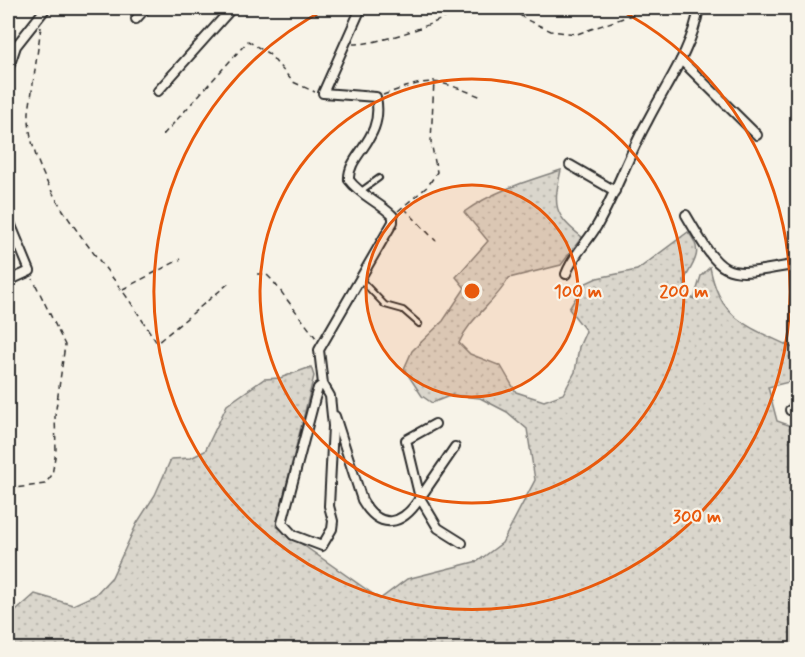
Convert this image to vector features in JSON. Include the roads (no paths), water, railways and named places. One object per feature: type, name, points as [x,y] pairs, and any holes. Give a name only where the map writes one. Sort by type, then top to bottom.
[{"type":"street","points":[[8,70],[16,46],[46,8]]},
{"type":"street","points":[[136,19],[146,8]]},
{"type":"street","points":[[158,91],[232,8]]},
{"type":"street","points":[[323,384],[318,388],[315,398],[282,523],[293,535],[322,546],[332,529],[333,520],[329,506],[333,471],[332,409],[330,396],[323,384],[319,350],[391,228],[393,216],[360,192],[349,180],[350,170],[373,134],[378,114],[376,97],[323,93],[361,8]]},
{"type":"street","points":[[566,274],[571,260],[588,241],[615,191],[646,122],[681,60],[695,31],[699,8]]},
{"type":"street","points":[[681,60],[757,135]]},
{"type":"street","points":[[570,165],[615,191]]},
{"type":"street","points":[[686,215],[720,267],[731,272],[752,272],[798,264]]},
{"type":"street","points":[[8,218],[30,271],[8,280]]},
{"type":"street","points":[[332,409],[354,480],[369,512],[379,519],[393,522],[403,518],[420,498],[455,447]]},
{"type":"street","points":[[435,424],[406,440],[420,498],[438,528],[462,543]]},
{"type":"lane","points":[[360,192],[379,178]]},
{"type":"lane","points":[[360,280],[385,305],[403,310],[419,324]]}]
